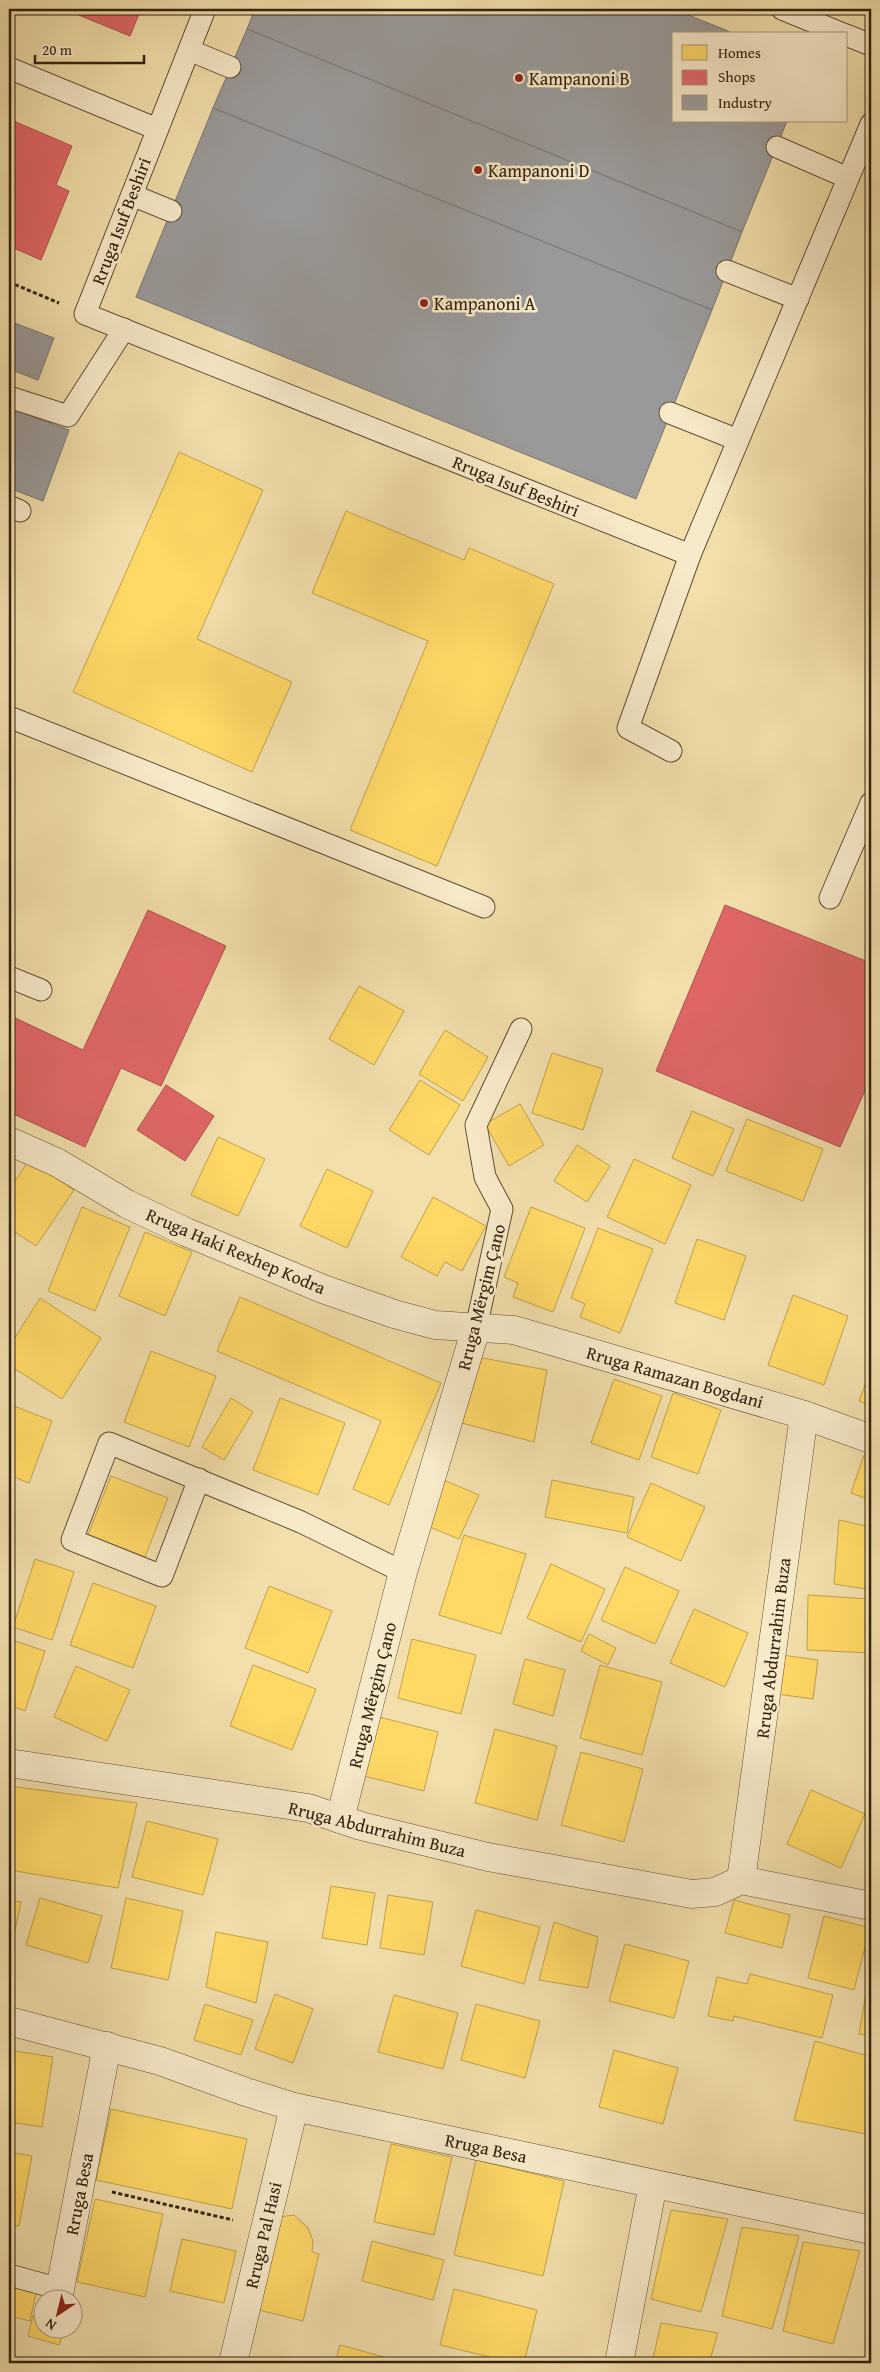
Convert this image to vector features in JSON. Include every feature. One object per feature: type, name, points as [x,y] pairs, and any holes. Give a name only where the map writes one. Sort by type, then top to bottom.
[{"type":"street","name":"Rruga Haki Rexhep Kodra","points":[[9,1141],[58,1163],[127,1204],[186,1232],[323,1289],[394,1314],[435,1325],[476,1328]]},
{"type":"street","name":"Rruga Ramazan Bogdani","points":[[476,1328],[514,1330],[804,1415],[871,1439]]},
{"type":"street","name":"Rruga Mërgim Çano","points":[[340,1819],[404,1572],[476,1328]]},
{"type":"street","name":"Rruga Abdurrahim Buza","points":[[9,1763],[308,1808],[340,1819],[488,1857],[692,1894],[715,1892],[741,1880],[804,1415]]},
{"type":"street","points":[[741,1880],[871,1906]]},
{"type":"street","name":"Rruga Besa","points":[[9,2021],[160,2060],[246,2092],[294,2107],[871,2230]]},
{"type":"street","name":"Rruga Besa","points":[[60,2289],[107,2046]]},
{"type":"street","name":"Rruga Pal Hasi","points":[[233,2363],[294,2107]]},
{"type":"street","points":[[618,2363],[653,2184]]},
{"type":"lane","name":"Rruga Isuf Beshiri","points":[[205,9],[85,314],[690,555]]},
{"type":"lane","points":[[782,9],[840,32]]},
{"type":"lane","points":[[848,35],[871,46]]},
{"type":"lane","points":[[189,50],[230,67]]},
{"type":"lane","points":[[9,68],[157,129]]},
{"type":"lane","points":[[670,751],[628,728],[690,555],[871,124]]},
{"type":"lane","points":[[777,147],[848,178]]},
{"type":"lane","points":[[132,195],[171,211]]},
{"type":"lane","points":[[727,271],[798,299]]},
{"type":"lane","points":[[9,396],[68,416],[124,329]]},
{"type":"lane","points":[[670,413],[738,440]]},
{"type":"lane","points":[[9,717],[484,907]]},
{"type":"lane","points":[[830,898],[871,803]]},
{"type":"lane","points":[[9,977],[41,990]]},
{"type":"lane","name":"Rruga Mërgim Çano","points":[[476,1328],[502,1209],[485,1177],[476,1125],[521,1029]]},
{"type":"lane","points":[[199,1480],[162,1576],[72,1540],[109,1444],[199,1480],[301,1522],[404,1572]]},
{"type":"lane","name":"Rruga Besa","points":[[9,2275],[60,2289]]},
{"type":"path","points":[[9,282],[85,314]]},
{"type":"path","points":[[105,2190],[265,2228]]},
{"type":"building: Homes","points":[[179,452],[263,490],[197,639],[292,682],[252,772],[73,692]]},
{"type":"building: Homes","points":[[346,511],[464,560],[469,548],[554,584],[437,866],[350,830],[428,641],[312,593]]},
{"type":"building: Homes","points":[[359,986],[404,1011],[374,1065],[329,1039]]},
{"type":"building: Homes","points":[[445,1030],[488,1057],[463,1101],[419,1074]]},
{"type":"building: Homes","points":[[552,1053],[603,1069],[583,1130],[532,1113]]},
{"type":"building: Homes","points":[[420,1080],[460,1105],[429,1155],[389,1130]]},
{"type":"building: Homes","points":[[520,1104],[544,1145],[509,1166],[485,1124]]},
{"type":"building: Homes","points":[[692,1111],[734,1129],[713,1176],[672,1158]]},
{"type":"building: Homes","points":[[747,1119],[823,1149],[803,1201],[726,1171]]},
{"type":"building: Homes","points":[[218,1137],[265,1159],[238,1216],[191,1195]]},
{"type":"building: Homes","points":[[577,1145],[610,1166],[587,1202],[554,1181]]},
{"type":"building: Homes","points":[[634,1159],[691,1185],[665,1244],[607,1217]]},
{"type":"building: Homes","points":[[29,1160],[74,1190],[36,1246],[9,1228],[9,1190]]},
{"type":"building: Homes","points":[[327,1169],[373,1191],[347,1248],[300,1226]]},
{"type":"building: Homes","points":[[433,1197],[486,1226],[462,1271],[445,1262],[437,1276],[401,1257]]},
{"type":"building: Homes","points":[[82,1207],[130,1227],[95,1311],[48,1291]]},
{"type":"building: Homes","points":[[531,1207],[585,1228],[553,1312],[513,1297],[518,1283],[504,1277]]},
{"type":"building: Homes","points":[[598,1228],[653,1249],[620,1333],[580,1317],[585,1304],[571,1298]]},
{"type":"building: Homes","points":[[145,1232],[192,1252],[165,1316],[119,1296]]},
{"type":"building: Homes","points":[[697,1239],[746,1256],[724,1320],[675,1303]]},
{"type":"building: Homes","points":[[793,1295],[848,1316],[824,1385],[768,1365]]},
{"type":"building: Homes","points":[[240,1297],[441,1383],[389,1505],[353,1489],[381,1421],[217,1351]]},
{"type":"building: Homes","points":[[40,1298],[101,1338],[62,1399],[9,1365],[9,1347]]},
{"type":"building: Homes","points":[[151,1351],[216,1376],[189,1447],[124,1422]]},
{"type":"building: Homes","points":[[477,1357],[547,1370],[534,1442],[454,1421]]},
{"type":"building: Homes","points":[[871,1369],[871,1406],[859,1401]]},
{"type":"building: Homes","points":[[614,1379],[662,1396],[639,1460],[591,1443]]},
{"type":"building: Homes","points":[[673,1393],[721,1410],[698,1474],[651,1457]]},
{"type":"building: Homes","points":[[231,1398],[253,1412],[224,1460],[202,1447]]},
{"type":"building: Homes","points":[[280,1398],[345,1423],[318,1495],[253,1470]]},
{"type":"building: Homes","points":[[9,1404],[52,1421],[29,1483],[9,1475]]},
{"type":"building: Homes","points":[[864,1455],[871,1458],[871,1500],[851,1493]]},
{"type":"building: Homes","points":[[111,1476],[168,1498],[145,1557],[88,1535]]},
{"type":"building: Homes","points":[[439,1478],[479,1495],[459,1539],[420,1523]]},
{"type":"building: Homes","points":[[552,1480],[634,1497],[627,1533],[545,1517]]},
{"type":"building: Homes","points":[[651,1483],[705,1507],[681,1561],[627,1537]]},
{"type":"building: Homes","points":[[839,1520],[871,1527],[871,1590],[834,1584]]},
{"type":"building: Homes","points":[[464,1535],[526,1554],[501,1634],[439,1615]]},
{"type":"building: Homes","points":[[35,1559],[74,1572],[52,1640],[13,1627]]},
{"type":"building: Homes","points":[[551,1564],[605,1589],[581,1642],[527,1618]]},
{"type":"building: Homes","points":[[625,1567],[679,1591],[655,1644],[601,1620]]},
{"type":"building: Homes","points":[[93,1583],[156,1606],[133,1668],[70,1645]]},
{"type":"building: Homes","points":[[269,1586],[332,1611],[308,1673],[245,1648]]},
{"type":"building: Homes","points":[[808,1595],[871,1599],[871,1653],[807,1650]]},
{"type":"building: Homes","points":[[694,1609],[748,1633],[725,1687],[670,1663]]},
{"type":"building: Homes","points":[[589,1634],[616,1648],[608,1665],[581,1651]]},
{"type":"building: Homes","points":[[9,1639],[45,1651],[25,1711],[9,1705]]},
{"type":"building: Homes","points":[[412,1639],[476,1655],[461,1714],[398,1698]]},
{"type":"building: Homes","points":[[782,1655],[818,1660],[813,1699],[777,1694]]},
{"type":"building: Homes","points":[[525,1659],[565,1670],[553,1716],[513,1704]]},
{"type":"building: Homes","points":[[253,1665],[316,1689],[292,1750],[230,1726]]},
{"type":"building: Homes","points":[[600,1665],[662,1682],[642,1755],[580,1738]]},
{"type":"building: Homes","points":[[76,1666],[130,1690],[107,1741],[54,1717]]},
{"type":"building: Homes","points":[[375,1716],[438,1732],[424,1791],[360,1775]]},
{"type":"building: Homes","points":[[495,1729],[557,1746],[537,1820],[475,1803]]},
{"type":"building: Homes","points":[[581,1752],[643,1769],[624,1842],[561,1825]]},
{"type":"building: Homes","points":[[9,1786],[137,1803],[118,1888],[9,1870]]},
{"type":"building: Homes","points":[[811,1790],[865,1814],[841,1868],[787,1844]]},
{"type":"building: Homes","points":[[147,1821],[218,1839],[203,1895],[132,1877]]},
{"type":"building: Homes","points":[[331,1886],[375,1893],[367,1945],[322,1938]]},
{"type":"building: Homes","points":[[388,1895],[433,1902],[424,1955],[380,1948]]},
{"type":"building: Homes","points":[[40,1898],[102,1916],[88,1963],[26,1945]]},
{"type":"building: Homes","points":[[126,1898],[183,1911],[168,1980],[111,1968]]},
{"type":"building: Homes","points":[[9,1900],[21,1902],[9,1958]]},
{"type":"building: Homes","points":[[734,1900],[790,1915],[782,1948],[725,1933]]},
{"type":"building: Homes","points":[[476,1910],[540,1927],[524,1984],[461,1966]]},
{"type":"building: Homes","points":[[824,1916],[870,1928],[854,1990],[808,1978]]},
{"type":"building: Homes","points":[[554,1922],[598,1937],[588,1988],[539,1980]]},
{"type":"building: Homes","points":[[216,1932],[268,1942],[256,2003],[206,1987]]},
{"type":"building: Homes","points":[[625,1944],[689,1961],[674,2018],[609,2001]]},
{"type":"building: Homes","points":[[750,1974],[833,1995],[822,2038],[734,2016],[733,2021],[708,2016],[717,1977],[747,1984]]},
{"type":"building: Homes","points":[[868,1982],[871,1982],[871,2036],[859,2034]]},
{"type":"building: Homes","points":[[275,1994],[313,2009],[293,2063],[255,2049]]},
{"type":"building: Homes","points":[[394,1995],[458,2013],[443,2069],[378,2052]]},
{"type":"building: Homes","points":[[205,2004],[253,2020],[241,2055],[194,2040]]},
{"type":"building: Homes","points":[[476,2004],[540,2021],[525,2078],[461,2060]]},
{"type":"building: Homes","points":[[815,2041],[871,2057],[871,2135],[794,2120]]},
{"type":"building: Homes","points":[[9,2050],[53,2057],[42,2127],[9,2122]]},
{"type":"building: Homes","points":[[614,2050],[678,2068],[663,2124],[599,2107]]},
{"type":"building: Homes","points":[[111,2109],[247,2139],[232,2209],[96,2180]]},
{"type":"building: Homes","points":[[391,2144],[452,2157],[434,2235],[374,2222]]},
{"type":"building: Homes","points":[[9,2152],[32,2156],[19,2226],[9,2225]]},
{"type":"building: Homes","points":[[476,2160],[564,2181],[543,2276],[454,2255]]},
{"type":"building: Homes","points":[[95,2199],[163,2214],[145,2297],[77,2282]]},
{"type":"building: Homes","points":[[671,2210],[728,2219],[701,2312],[651,2299]]},
{"type":"building: Homes","points":[[294,2215],[308,2228],[313,2241],[312,2252],[319,2254],[303,2321],[255,2309],[278,2217]]},
{"type":"building: Homes","points":[[742,2227],[799,2236],[772,2329],[722,2316]]},
{"type":"building: Homes","points":[[182,2239],[236,2251],[224,2303],[170,2291]]},
{"type":"building: Homes","points":[[372,2241],[444,2260],[433,2300],[362,2281]]},
{"type":"building: Homes","points":[[803,2242],[860,2251],[833,2344],[783,2331]]},
{"type":"building: Homes","points":[[9,2282],[37,2288],[37,2290],[32,2290],[30,2321],[9,2316]]},
{"type":"building: Homes","points":[[454,2289],[537,2310],[524,2363],[514,2363],[440,2345]]},
{"type":"building: Homes","points":[[32,2319],[32,2337],[28,2336]]},
{"type":"building: Homes","points":[[661,2323],[718,2333],[709,2363],[652,2363]]},
{"type":"building: Homes","points":[[42,2340],[61,2340],[59,2345]]},
{"type":"building: Homes","points":[[340,2345],[406,2363],[335,2363]]},
{"type":"building: Homes","points":[[738,2359],[750,2363],[736,2363]]},
{"type":"building: Shops","points":[[64,9],[141,9],[130,36]]},
{"type":"building: Shops","points":[[9,119],[72,146],[56,185],[69,191],[41,260],[9,246]]},
{"type":"building: Shops","points":[[725,905],[871,963],[871,1077],[840,1147],[656,1071]]},
{"type":"building: Shops","points":[[148,910],[226,946],[161,1086],[121,1068],[85,1147],[9,1112],[9,1015],[83,1050]]},
{"type":"building: Shops","points":[[166,1085],[214,1116],[185,1161],[137,1130]]},
{"type":"building: Industry","name":"Kampanoni B","points":[[255,9],[674,9],[730,32],[672,32],[672,122],[787,122],[742,232],[247,29]]},
{"type":"building: Industry","name":"Kampanoni D","points":[[247,29],[742,232],[712,310],[213,108]]},
{"type":"building: Industry","name":"Kampanoni A","points":[[213,108],[712,310],[636,499],[136,297]]},
{"type":"building: Industry","points":[[9,321],[54,338],[38,380],[9,369]]},
{"type":"building: Industry","points":[[9,408],[69,430],[43,501],[9,488]]},
{"type":"place","name":"Kampanoni B","points":[[519,78]]},
{"type":"place","name":"Kampanoni D","points":[[478,170]]},
{"type":"place","name":"Kampanoni A","points":[[424,303]]}]
